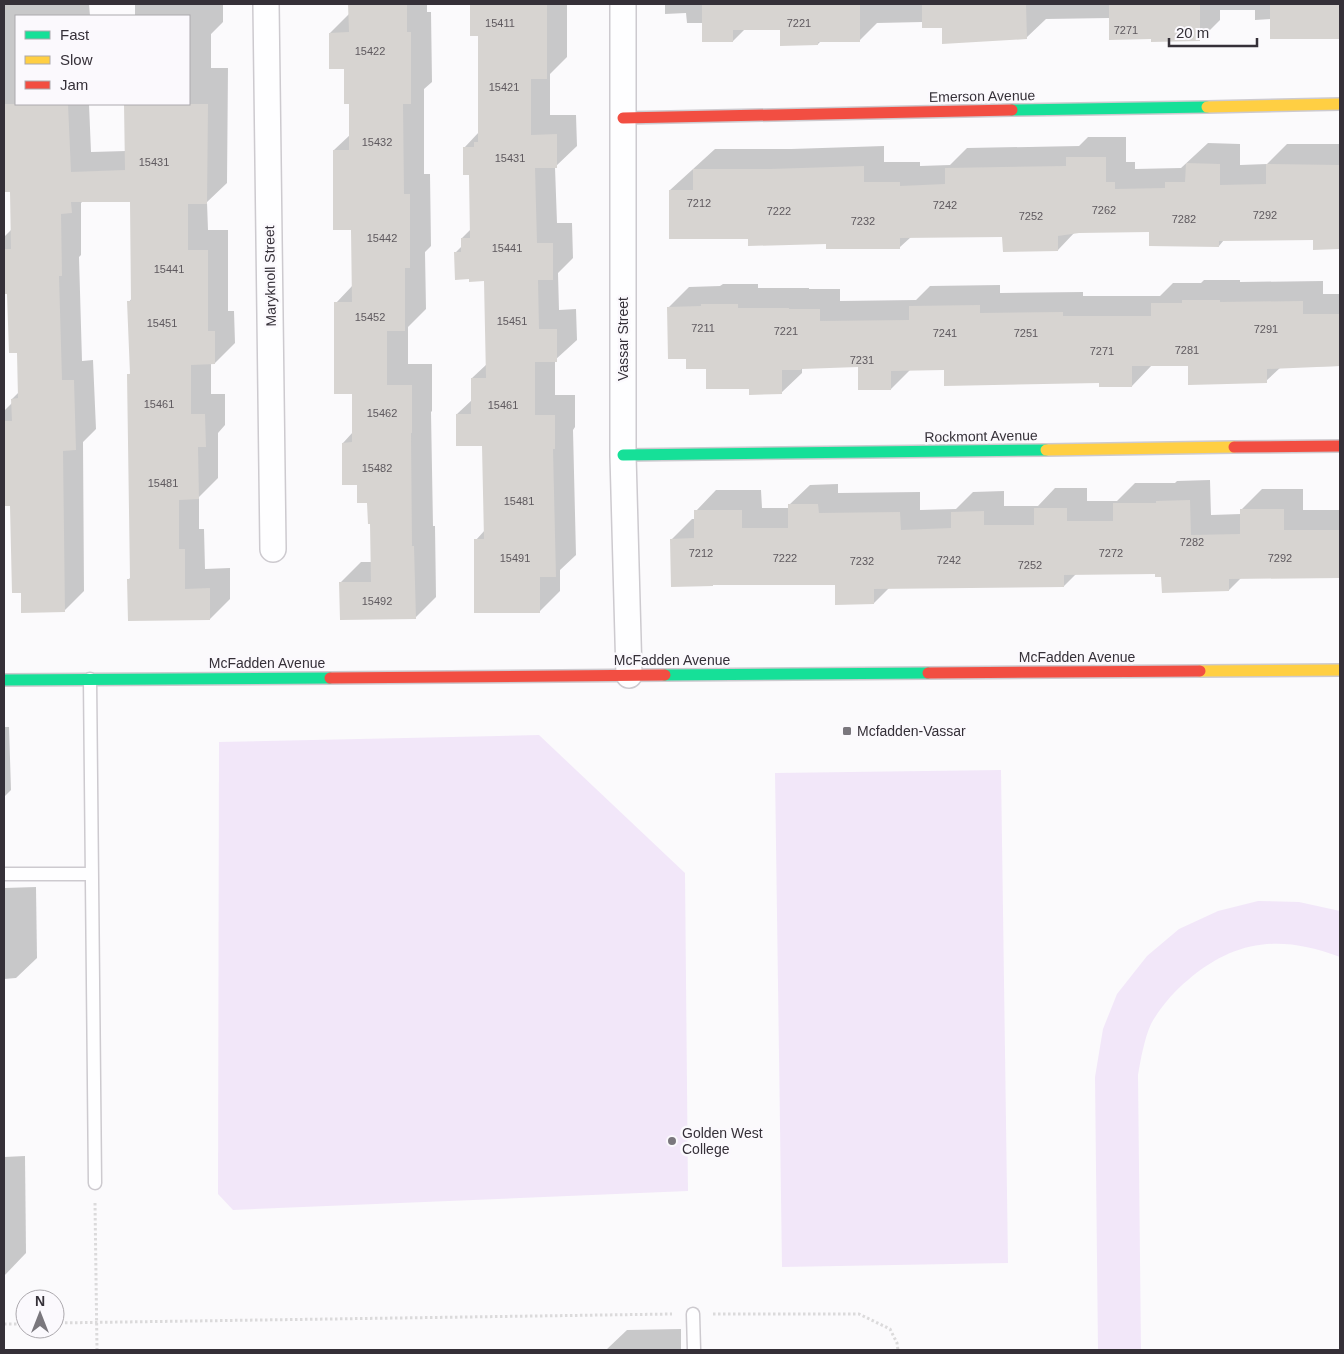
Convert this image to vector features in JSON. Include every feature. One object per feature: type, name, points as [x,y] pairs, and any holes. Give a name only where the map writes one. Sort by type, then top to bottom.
[{"type":"street","name":"Maryknoll Street","points":[[266,4],[273,549]]},
{"type":"street","name":"Vassar Street","points":[[623,4],[623,455],[629,675]]},
{"type":"street","name":"Emerson Avenue","points":[[623,118],[1340,104]]},
{"type":"street","name":"Rockmont Avenue","points":[[623,455],[1340,446]]},
{"type":"street","name":"McFadden Avenue","points":[[4,680],[1340,670]]},
{"type":"lane","points":[[90,679],[90,874],[95,1182]]},
{"type":"lane","points":[[4,874],[90,874]]},
{"type":"lane","points":[[694,1314],[694,1350]]},
{"type":"path","points":[[95,1182],[97,1350]]},
{"type":"path","points":[[65,1324],[694,1314],[859,1314],[890,1329],[897,1343],[898,1350]]},
{"type":"shaded area","points":[[539,735],[685,873],[688,1191],[233,1210],[218,1194],[219,742]]},
{"type":"shaded area","points":[[1001,770],[1008,1263],[782,1267],[775,773]]},
{"type":"shaded area","points":[[1258,901],[1299,902],[1340,911],[1340,957],[1319,950],[1279,944],[1260,945],[1242,949],[1206,966],[1188,980],[1173,994],[1154,1018],[1145,1043],[1138,1075],[1141,1350],[1098,1350],[1095,1077],[1103,1029],[1117,994],[1147,956],[1179,929],[1218,911]]},
{"type":"building","points":[[348,4],[407,4],[407,32],[411,32],[411,104],[403,104],[404,194],[410,194],[410,268],[405,268],[405,331],[387,331],[387,385],[412,385],[412,546],[414,546],[416,619],[340,620],[339,582],[371,582],[370,524],[368,524],[367,503],[357,503],[357,485],[342,485],[342,443],[352,442],[352,394],[334,394],[334,302],[352,302],[351,230],[333,230],[333,150],[349,150],[349,104],[344,104],[344,69],[329,69],[329,33],[349,32]]},
{"type":"building","points":[[470,4],[547,4],[547,79],[531,79],[531,135],[557,134],[557,168],[535,168],[537,243],[553,243],[553,280],[538,280],[539,329],[557,329],[557,362],[535,362],[535,415],[555,415],[555,449],[553,449],[556,577],[540,577],[540,613],[474,613],[474,539],[484,539],[482,446],[456,446],[456,414],[471,414],[471,378],[486,378],[484,281],[469,282],[469,279],[455,280],[454,252],[461,252],[461,238],[470,238],[469,175],[463,175],[463,147],[474,147],[474,142],[478,142],[478,36],[470,36]]},
{"type":"building","points":[[702,4],[860,4],[860,42],[818,42],[818,45],[780,46],[780,30],[733,30],[733,42],[702,42]]},
{"type":"building","points":[[922,4],[1026,4],[1027,39],[942,44],[942,28],[922,28]]},
{"type":"building","points":[[1109,4],[1200,4],[1200,41],[1151,42],[1151,39],[1109,40]]},
{"type":"building","points":[[1270,4],[1340,4],[1340,39],[1270,39]]},
{"type":"building","points":[[4,104],[68,105],[71,172],[125,170],[124,105],[208,104],[207,204],[188,204],[188,250],[208,250],[208,331],[215,331],[215,364],[191,365],[191,414],[205,414],[206,447],[198,447],[199,499],[179,500],[179,549],[185,549],[185,589],[210,588],[210,620],[128,621],[127,579],[130,579],[127,374],[130,374],[127,301],[131,301],[130,202],[71,202],[72,213],[61,214],[62,276],[59,276],[62,380],[74,380],[76,450],[63,451],[65,612],[21,613],[21,593],[12,593],[10,506],[4,506],[4,421],[12,421],[11,399],[18,398],[17,353],[9,353],[7,294],[4,294],[4,249],[11,249],[10,192],[5,192]]},
{"type":"building","points":[[1066,157],[1106,157],[1106,182],[1115,182],[1115,189],[1165,188],[1165,182],[1185,182],[1186,163],[1220,164],[1220,185],[1266,184],[1266,164],[1340,165],[1340,249],[1313,250],[1313,240],[1219,241],[1219,247],[1149,246],[1149,232],[1079,233],[1058,236],[1058,251],[1003,252],[1002,237],[900,238],[900,249],[826,249],[826,244],[748,246],[748,239],[669,239],[669,190],[693,190],[693,169],[864,166],[864,182],[900,182],[900,186],[945,184],[945,168],[1066,166]]},
{"type":"building","points":[[1182,300],[1220,300],[1220,302],[1303,301],[1303,314],[1340,314],[1340,366],[1267,369],[1267,383],[1188,385],[1188,366],[1132,366],[1132,387],[1099,387],[1099,383],[944,386],[944,370],[891,371],[891,390],[858,390],[858,367],[801,369],[782,370],[782,394],[749,395],[749,389],[706,389],[706,369],[686,369],[686,359],[668,359],[667,307],[701,306],[701,304],[738,304],[738,308],[820,309],[820,321],[909,320],[909,306],[980,305],[980,313],[1063,312],[1063,316],[1151,316],[1151,303],[1182,303]]},
{"type":"building","points":[[1190,500],[1191,535],[1240,534],[1240,509],[1284,509],[1284,530],[1340,530],[1340,578],[1229,579],[1229,591],[1162,593],[1161,577],[1155,577],[1155,574],[1064,575],[1064,587],[874,589],[874,604],[835,605],[835,585],[671,587],[670,539],[694,538],[694,510],[742,510],[742,528],[788,528],[788,504],[818,504],[819,513],[900,512],[901,530],[951,528],[951,512],[984,511],[984,525],[1034,525],[1034,508],[1067,508],[1067,521],[1113,521],[1113,503],[1156,503],[1156,501]]},
{"type":"traffic: fast","points":[[1012,110],[1207,107]]},
{"type":"traffic: fast","points":[[623,455],[1046,450]]},
{"type":"traffic: fast","points":[[665,675],[928,673]]},
{"type":"traffic: fast","points":[[4,680],[330,678]]},
{"type":"traffic: slow","points":[[1207,107],[1340,104]]},
{"type":"traffic: slow","points":[[1046,450],[1234,447]]},
{"type":"traffic: slow","points":[[1200,671],[1340,670]]},
{"type":"traffic: jam","points":[[623,118],[1012,110]]},
{"type":"traffic: jam","points":[[1234,447],[1340,446]]},
{"type":"traffic: jam","points":[[928,673],[1200,671]]},
{"type":"traffic: jam","points":[[330,678],[665,675]]},
{"type":"place","name":"Mcfadden-Vassar","points":[[847,731]]},
{"type":"place","name":"Golden West College","points":[[672,1141]]}]
